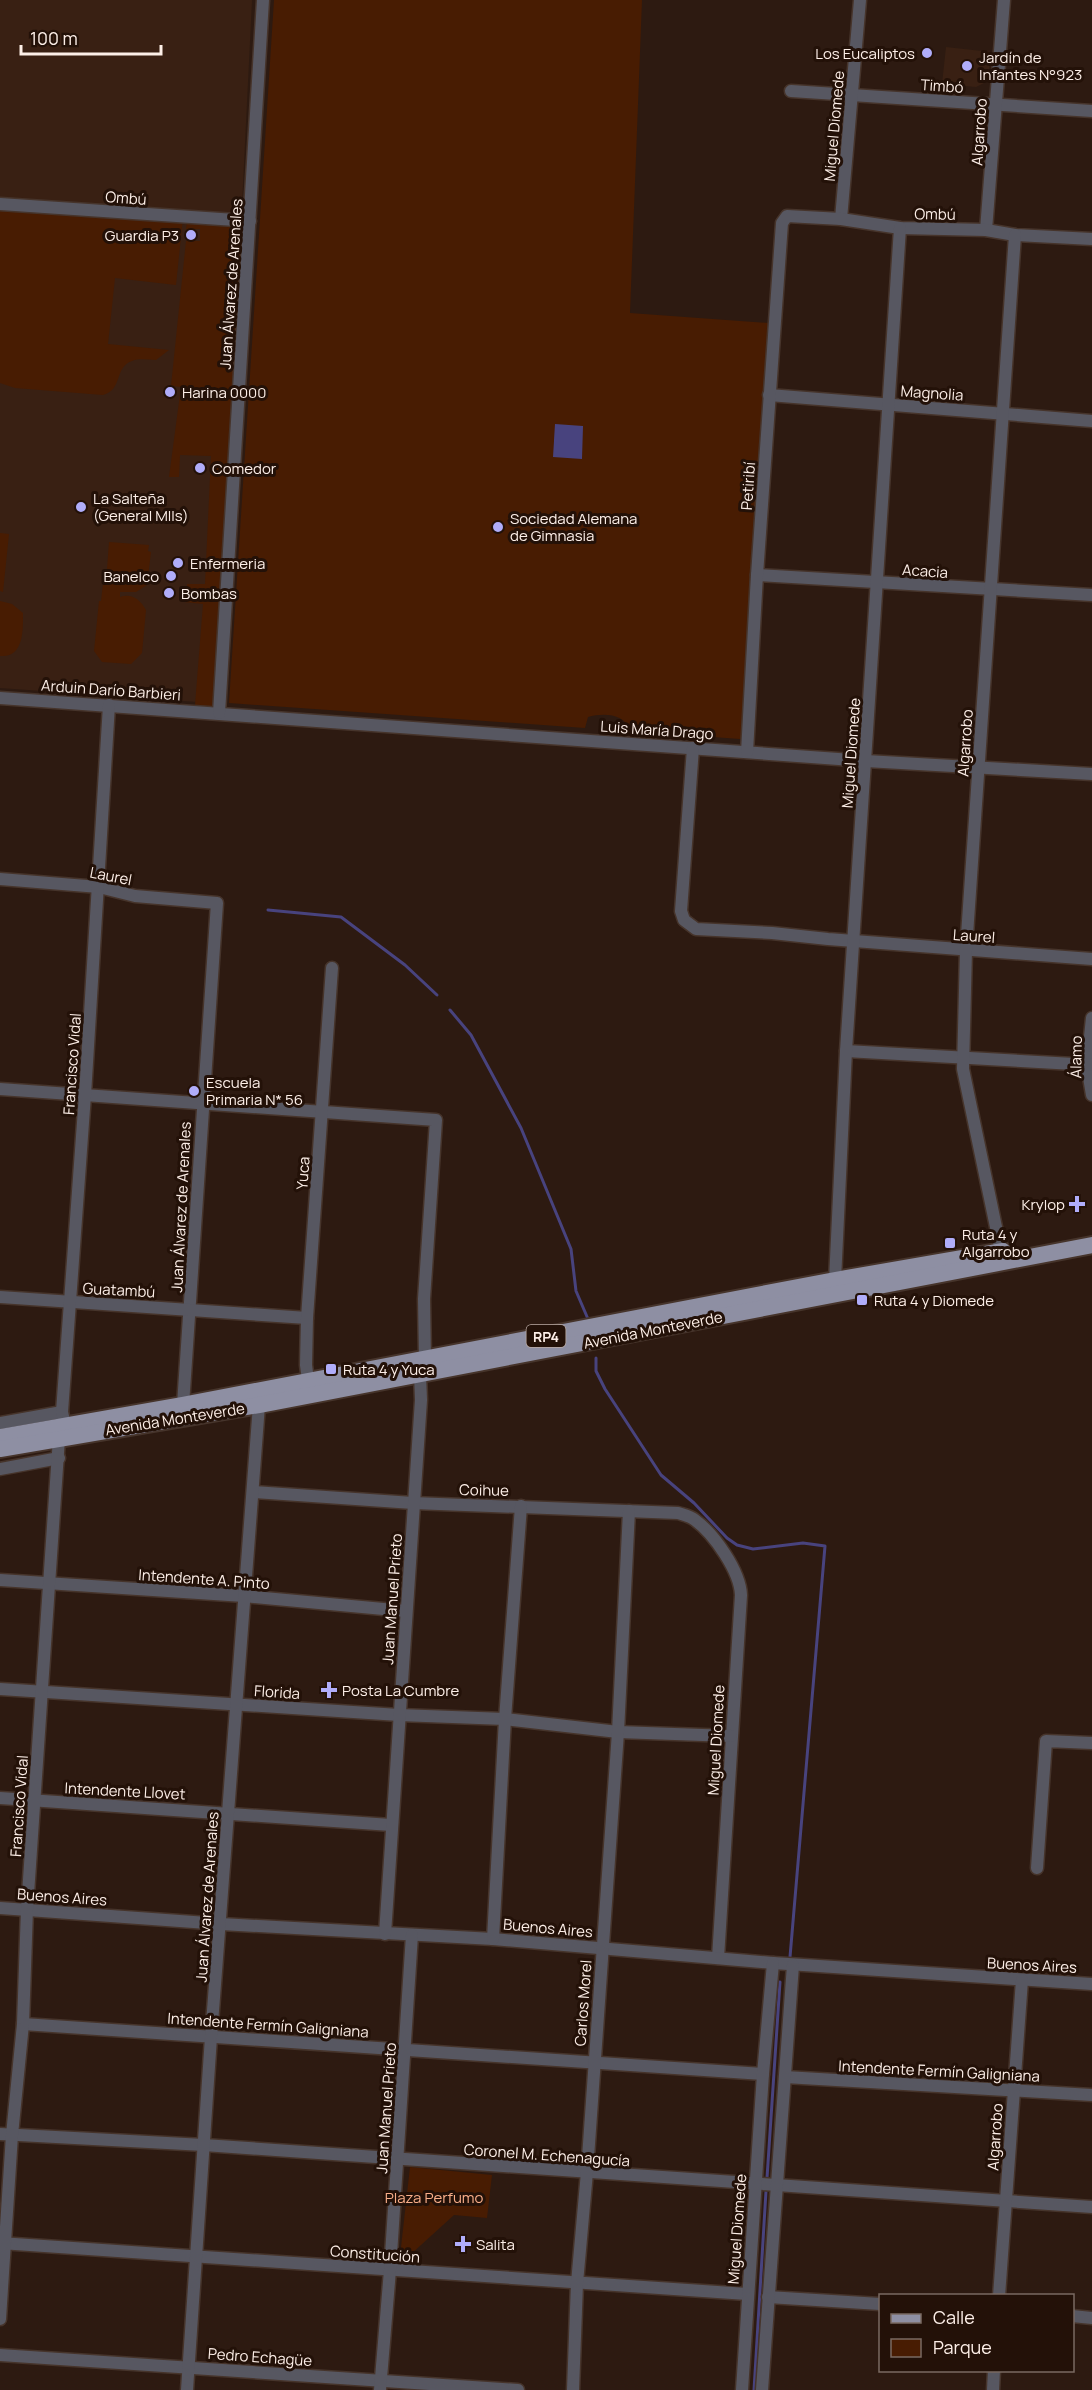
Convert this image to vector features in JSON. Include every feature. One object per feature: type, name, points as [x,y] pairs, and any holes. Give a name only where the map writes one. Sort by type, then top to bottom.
[{"type":"main road","name":"Avenida Monteverde","points":[[0,1449],[62,1425],[259,1405],[423,1366],[835,1280],[1092,1233]]},
{"type":"main road","name":"Avenida Monteverde","points":[[0,1437],[309,1380],[423,1366],[1092,1245]]},
{"type":"street","name":"Juan Álvarez de Arenales","points":[[219,713],[263,0]]},
{"type":"street","name":"Miguel Diomede","points":[[841,219],[860,0]]},
{"type":"street","name":"Algarrobo","points":[[986,230],[1004,0]]},
{"type":"street","name":"Timbó","points":[[791,91],[1092,111]]},
{"type":"street","name":"Ombú","points":[[0,204],[250,221]]},
{"type":"street","name":"Ombú","points":[[782,223],[787,216],[792,215],[841,219],[900,228],[986,230],[1015,235],[1092,239]]},
{"type":"street","name":"Petiribí","points":[[747,752],[782,223]]},
{"type":"street","name":"Miguel Diomede","points":[[835,1280],[846,1051],[900,228]]},
{"type":"street","name":"Algarrobo","points":[[1001,1251],[962,1058],[966,950],[993,590],[1015,235]]},
{"type":"street","name":"Magnolia","points":[[769,396],[1092,420]]},
{"type":"street","name":"Acacia","points":[[757,575],[1092,595]]},
{"type":"street","name":"Arduin Darío Barbieri","points":[[0,698],[219,713]]},
{"type":"street","name":"Francisco Vidal","points":[[0,2319],[6,2134],[23,2024],[34,1801],[85,1095],[109,705]]},
{"type":"street","name":"Luis María Drago","points":[[219,713],[747,752],[1092,774]]},
{"type":"street","name":"Laurel","points":[[693,748],[681,911],[684,920],[696,929],[762,932],[1092,959]]},
{"type":"street","name":"Laurel","points":[[0,879],[99,887],[135,896],[217,903]]},
{"type":"street","name":"Juan Álvarez de Arenales","points":[[183,1405],[217,903]]},
{"type":"street","name":"Yuca","points":[[309,1380],[306,1365],[307,1318],[333,968]]},
{"type":"street","name":"Álamo","points":[[1092,1018],[1090,1065],[1092,1095]]},
{"type":"street","points":[[846,1051],[1090,1065]]},
{"type":"street","points":[[0,1089],[323,1112]]},
{"type":"street","name":"Juan Manuel Prieto","points":[[323,1112],[436,1120],[424,1299],[421,1400],[385,1934]]},
{"type":"street","name":"Guatambú","points":[[0,1298],[307,1318]]},
{"type":"street","name":"Juan Álvarez de Arenales","points":[[187,2390],[259,1405]]},
{"type":"street","points":[[0,1423],[62,1425]]},
{"type":"street","points":[[0,1469],[59,1458]]},
{"type":"street","name":"Coihue","points":[[253,1492],[413,1503],[678,1512],[693,1518],[709,1532]]},
{"type":"street","points":[[493,1939],[505,1719],[521,1506]]},
{"type":"street","name":"Carlos Morel","points":[[573,2390],[577,2283],[618,1732],[629,1511]]},
{"type":"street","name":"Miguel Diomede","points":[[709,1532],[735,1570],[741,1587],[718,1958]]},
{"type":"street","name":"Intendente A. Pinto","points":[[0,1580],[244,1596],[405,1611]]},
{"type":"street","name":"Florida","points":[[0,1689],[399,1716],[505,1719],[618,1732],[731,1736]]},
{"type":"street","points":[[1036,1868],[1046,1741],[1092,1743]]},
{"type":"street","name":"Intendente Llovet","points":[[0,1798],[391,1825]]},
{"type":"street","name":"Buenos Aires","points":[[0,1908],[221,1924],[493,1939],[793,1965],[1092,1984]]},
{"type":"street","name":"Juan Manuel Prieto","points":[[380,2385],[406,2049],[412,1935]]},
{"type":"street","name":"Miguel Diomede","points":[[742,2390],[747,2294],[773,1963]]},
{"type":"street","points":[[762,2390],[793,1965]]},
{"type":"street","name":"Algarrobo","points":[[999,2294],[1022,1980]]},
{"type":"street","name":"Intendente Fermín Galigniana","points":[[23,2024],[763,2074]]},
{"type":"street","name":"Intendente Fermín Galigniana","points":[[784,2077],[1092,2095]]},
{"type":"street","name":"Coronel M. Echenagucía","points":[[6,2134],[204,2145],[1092,2207]]},
{"type":"street","name":"Constitución","points":[[3,2243],[747,2294]]},
{"type":"street","points":[[768,2297],[879,2304]]},
{"type":"street","points":[[1074,2316],[1092,2318]]},
{"type":"street","name":"Pedro Echagüe","points":[[0,2355],[189,2367],[380,2385],[518,2390]]},
{"type":"street","points":[[993,2390],[994,2372]]},
{"type":"shaded area","points":[[0,0],[252,0],[212,703],[0,688]]},
{"type":"shaded area","name":"Jardín de Infantes N°923","points":[[946,47],[991,52],[988,81],[976,87],[942,84]]},
{"type":"shaded area","points":[[555,424],[583,426],[582,459],[553,457]]},
{"type":"green space","name":"Sociedad Alemana de Gimnasia","points":[[274,0],[642,0],[630,313],[769,323],[744,735],[740,739],[630,731],[623,721],[607,715],[588,717],[585,728],[229,703]]},
{"type":"green space","points":[[0,204],[183,217],[176,285],[115,278],[108,344],[169,350],[156,360],[138,360],[126,364],[116,384],[103,395],[15,388],[0,383]]},
{"type":"green space","points":[[187,221],[249,224],[217,708],[195,705],[203,604],[184,602],[187,598],[187,584],[205,584],[211,456],[180,455],[179,477],[169,477],[181,387],[171,386],[186,241],[200,241],[200,229],[186,229]]},
{"type":"green space","points":[[0,533],[9,534],[3,592],[0,591]]},
{"type":"green space","points":[[109,542],[149,545],[148,551],[151,552],[147,585],[136,592],[120,592],[120,597],[135,598],[146,610],[142,653],[131,664],[102,662],[94,651],[99,601],[101,601],[103,584],[106,583]]},
{"type":"green space","points":[[0,601],[12,604],[23,613],[22,635],[18,648],[14,653],[0,656]]},
{"type":"green space","name":"Plaza Perfumo","points":[[410,2167],[492,2175],[487,2218],[454,2215],[399,2265]]},
{"type":"waterway","points":[[268,910],[341,917],[405,965],[437,995]]},
{"type":"waterway","points":[[450,1010],[471,1035],[521,1128],[571,1249],[576,1291],[588,1319]]},
{"type":"waterway","points":[[596,1358],[596,1371],[605,1389],[661,1475],[694,1503],[727,1538],[737,1545],[753,1549],[803,1543],[825,1546],[790,1957]]},
{"type":"waterway","points":[[767,2178],[780,1982]]},
{"type":"waterway","points":[[754,2390],[766,2191]]},
{"type":"place","name":"Los Eucaliptos","points":[[927,53]]},
{"type":"place","name":"Jardín de Infantes N°923","points":[[967,66]]},
{"type":"place","name":"Guardia P3","points":[[191,235]]},
{"type":"place","name":"Harina 0000","points":[[170,392]]},
{"type":"place","name":"Comedor","points":[[200,468]]},
{"type":"place","name":"La Salteña (General Mlls)","points":[[81,507]]},
{"type":"place","name":"Sociedad Alemana de Gimnasia","points":[[498,527]]},
{"type":"place","name":"Enfermeria","points":[[178,563]]},
{"type":"place","name":"Banelco","points":[[171,576]]},
{"type":"place","name":"Bombas","points":[[169,593]]},
{"type":"place","name":"Escuela Primaria N* 56","points":[[194,1091]]},
{"type":"place","name":"Krylop","points":[[1077,1204]]},
{"type":"place","name":"Ruta 4 y Algarrobo","points":[[950,1243]]},
{"type":"place","name":"Ruta 4 y Diomede","points":[[862,1300]]},
{"type":"place","name":"Ruta 4 y Yuca","points":[[331,1369]]},
{"type":"place","name":"Posta La Cumbre","points":[[329,1690]]},
{"type":"place","name":"Salita","points":[[463,2244]]}]
